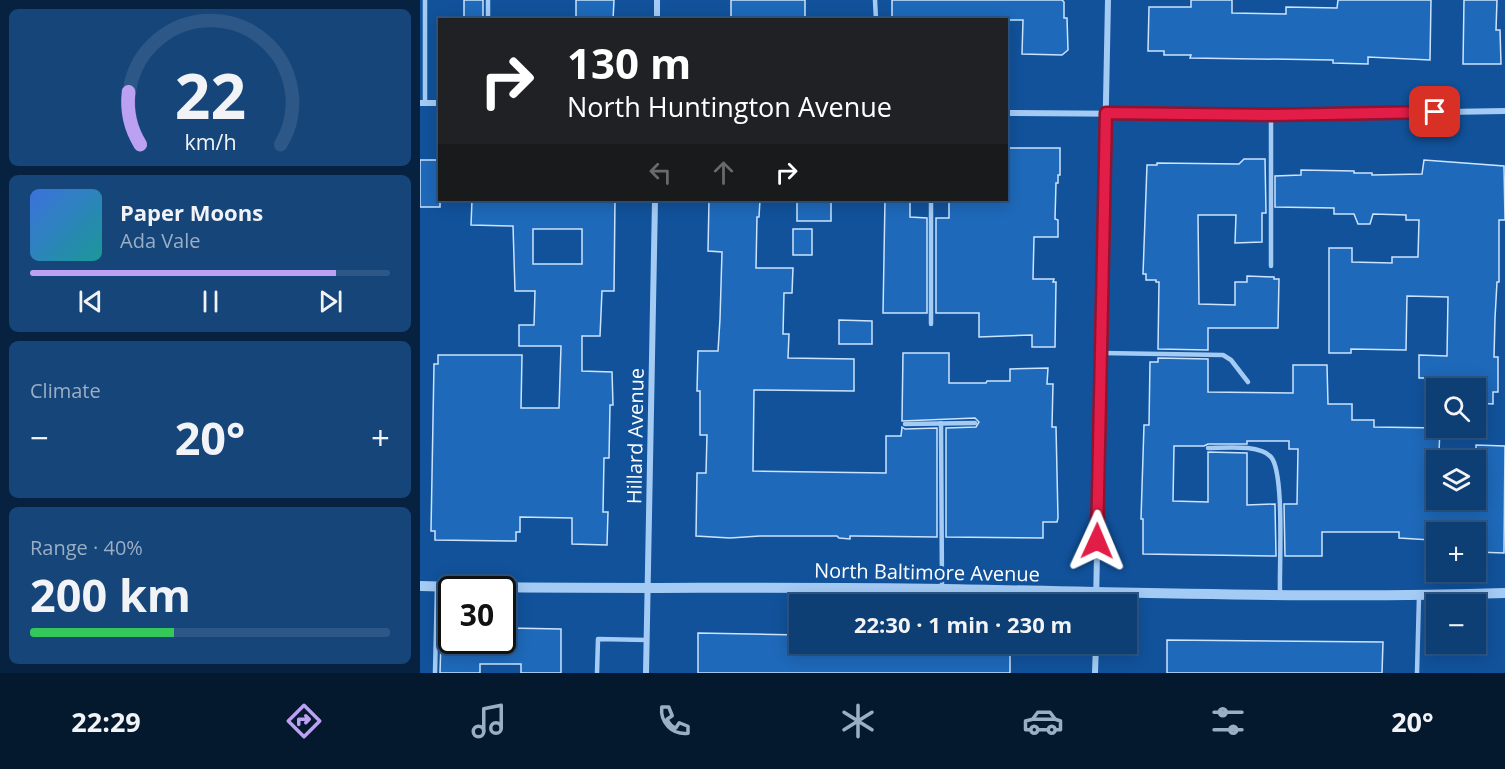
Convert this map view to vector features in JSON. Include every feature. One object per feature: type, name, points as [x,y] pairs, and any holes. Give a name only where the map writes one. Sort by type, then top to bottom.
[{"type":"street","points":[[657,0],[657,18]]},
{"type":"street","points":[[1096,591],[1108,0]]},
{"type":"street","points":[[422,103],[438,103]]},
{"type":"street","points":[[1008,113],[1271,115],[1505,111]]},
{"type":"street","name":"Hillard Avenue","points":[[646,673],[655,201]]},
{"type":"street","name":"North Baltimore Avenue","points":[[420,586],[942,589],[1280,596],[1419,596],[1505,593]]},
{"type":"street","points":[[1095,654],[1095,673]]},
{"type":"lane","points":[[422,103],[425,0]]},
{"type":"lane","points":[[488,0],[488,18]]},
{"type":"lane","points":[[875,0],[876,18]]},
{"type":"lane","points":[[1271,115],[1271,266]]},
{"type":"lane","points":[[931,324],[932,201]]},
{"type":"lane","points":[[1102,353],[1223,355],[1231,360],[1248,382]]},
{"type":"lane","points":[[941,423],[942,589]]},
{"type":"lane","points":[[905,424],[975,423]]},
{"type":"lane","points":[[1208,448],[1254,449],[1271,457],[1275,465],[1279,485],[1280,596]]},
{"type":"lane","points":[[435,673],[437,586]]},
{"type":"lane","points":[[1417,673],[1419,596]]},
{"type":"lane","points":[[597,673],[598,639],[646,640]]},
{"type":"building","points":[[464,0],[483,0],[483,18],[464,18]]},
{"type":"building","points":[[576,0],[614,0],[613,18],[576,18]]},
{"type":"building","points":[[731,0],[805,0],[805,18],[731,18]]},
{"type":"building","points":[[892,0],[1062,0],[1064,18],[1067,18],[1068,50],[1062,55],[1022,54],[1023,20],[892,18]]},
{"type":"building","points":[[1191,0],[1232,0],[1232,13],[1286,14],[1286,7],[1337,8],[1338,0],[1431,0],[1430,60],[1368,57],[1368,64],[1333,63],[1333,60],[1190,58],[1191,55],[1164,55],[1164,51],[1148,51],[1149,7],[1191,7]]},
{"type":"building","points":[[1464,0],[1497,0],[1496,30],[1500,30],[1501,64],[1463,64]]},
{"type":"building","points":[[1008,148],[1060,148],[1060,175],[1056,183],[1055,219],[1058,220],[1058,237],[1034,237],[1033,279],[1054,279],[1053,282],[1056,282],[1055,347],[1032,347],[1032,335],[979,337],[979,313],[936,313],[936,218],[949,218],[949,201],[1008,201]]},
{"type":"building","points":[[1244,159],[1265,159],[1266,213],[1262,213],[1262,242],[1235,243],[1236,215],[1198,215],[1199,304],[1235,305],[1235,282],[1247,282],[1247,276],[1274,277],[1274,279],[1279,279],[1278,328],[1208,328],[1208,350],[1158,349],[1159,282],[1146,280],[1146,274],[1143,274],[1147,165],[1157,165],[1157,163],[1239,164]]},
{"type":"building","points":[[420,160],[438,160],[440,207],[420,207]]},
{"type":"building","points":[[1424,160],[1504,166],[1505,220],[1499,220],[1499,282],[1497,282],[1495,318],[1494,357],[1498,357],[1498,392],[1493,392],[1493,404],[1486,404],[1486,378],[1419,378],[1419,355],[1447,356],[1448,297],[1407,296],[1406,350],[1351,349],[1351,353],[1329,353],[1329,248],[1352,248],[1352,262],[1392,263],[1392,257],[1418,257],[1419,220],[1406,220],[1406,215],[1373,214],[1370,224],[1358,224],[1354,214],[1334,214],[1334,208],[1275,207],[1275,176],[1301,175],[1301,170],[1354,171],[1354,173],[1372,173],[1372,175],[1422,174]]},
{"type":"building","points":[[472,201],[615,201],[614,291],[602,291],[600,336],[582,336],[582,371],[612,372],[613,405],[610,405],[609,458],[604,458],[603,512],[608,512],[607,545],[572,544],[572,518],[520,517],[520,532],[516,532],[516,541],[435,540],[435,531],[431,531],[434,364],[438,364],[438,355],[522,355],[521,408],[559,408],[561,346],[519,346],[519,325],[534,325],[535,291],[515,291],[513,226],[471,225]],"holes":[[[533,229],[582,229],[582,264],[533,264]]]},
{"type":"building","points":[[709,201],[760,201],[759,217],[757,217],[756,268],[793,268],[792,293],[784,293],[783,334],[789,334],[788,358],[854,359],[854,391],[754,390],[753,471],[886,473],[886,436],[901,436],[902,427],[905,429],[937,428],[937,537],[850,536],[850,539],[837,536],[730,538],[696,536],[697,473],[706,473],[707,435],[700,435],[700,391],[697,391],[698,351],[718,351],[720,319],[722,252],[708,251]]},
{"type":"building","points":[[797,201],[831,201],[831,221],[797,221]]},
{"type":"building","points":[[885,201],[910,201],[910,217],[927,218],[927,313],[883,313]]},
{"type":"building","points":[[793,229],[812,229],[812,255],[793,255]]},
{"type":"building","points":[[839,320],[872,321],[872,344],[839,344]]},
{"type":"building","points":[[903,353],[949,353],[949,383],[1010,381],[1010,369],[1048,368],[1047,384],[1053,384],[1052,427],[1056,427],[1058,518],[1057,522],[1043,522],[1043,538],[946,537],[946,428],[976,427],[979,422],[975,418],[902,421]]},
{"type":"building","points":[[1158,358],[1208,359],[1208,392],[1293,393],[1293,365],[1327,365],[1328,404],[1352,404],[1352,420],[1374,420],[1374,427],[1426,428],[1426,438],[1440,438],[1439,450],[1426,450],[1426,510],[1486,510],[1486,450],[1476,450],[1476,445],[1505,446],[1504,553],[1486,552],[1486,522],[1426,522],[1426,540],[1399,538],[1399,532],[1322,532],[1322,556],[1285,556],[1284,504],[1297,504],[1298,449],[1289,449],[1289,441],[1247,441],[1247,444],[1174,446],[1173,501],[1208,502],[1208,452],[1247,453],[1247,505],[1275,504],[1276,556],[1143,554],[1143,519],[1141,519],[1144,425],[1149,425],[1150,362],[1158,362]]},
{"type":"building","points":[[516,628],[561,629],[561,673],[521,673],[521,664],[480,664],[480,673],[440,673],[441,654],[516,654]]},
{"type":"building","points":[[698,633],[789,635],[789,654],[1010,654],[1010,673],[698,673]]},
{"type":"building","points":[[1167,640],[1383,642],[1382,673],[1167,673]]},
{"type":"route","points":[[1097,541],[1106,113],[1271,115],[1435,112]]}]
